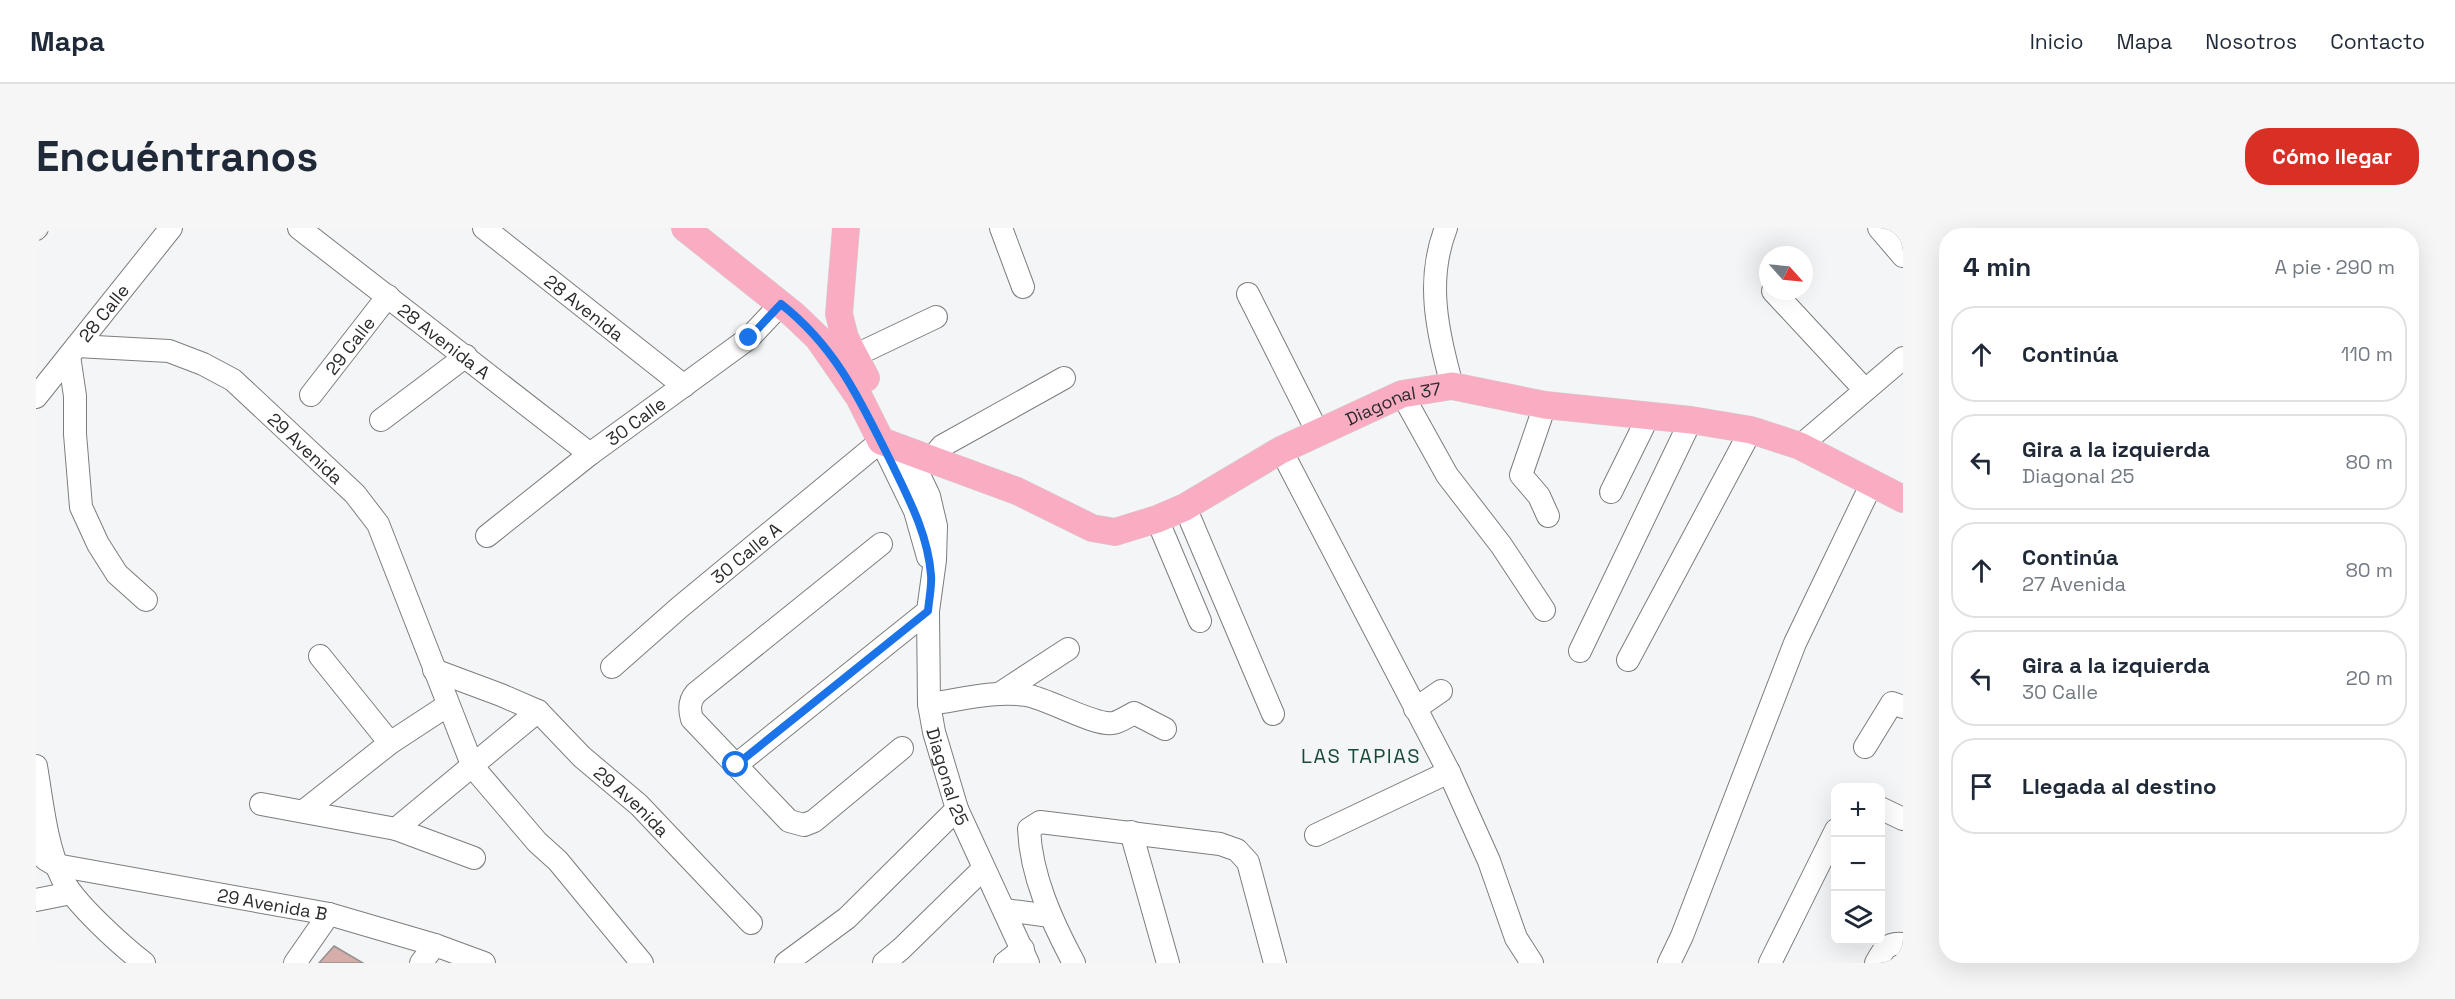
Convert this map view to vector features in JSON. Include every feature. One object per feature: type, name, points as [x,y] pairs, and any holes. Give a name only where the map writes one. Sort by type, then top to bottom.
[{"type":"main road","points":[[685,228],[781,304],[830,332],[880,441]]},
{"type":"main road","name":"Diagonal 25","points":[[846,228],[839,297],[830,332],[854,356],[919,456]]},
{"type":"main road","name":"Diagonal 37","points":[[880,441],[1017,491],[1097,530],[1115,532],[1185,507],[1281,450],[1402,394],[1452,386],[1545,405],[1692,420],[1751,430],[1800,446],[1903,499]]},
{"type":"street","name":"28 Calle","points":[[36,397],[171,228]]},
{"type":"street","name":"28 Avenida A","points":[[299,228],[590,454]]},
{"type":"street","name":"28 Avenida","points":[[484,228],[684,386]]},
{"type":"street","points":[[1000,228],[1023,287]]},
{"type":"street","points":[[1446,228],[1439,247],[1434,276],[1436,309],[1452,386]]},
{"type":"street","points":[[1879,228],[1903,256]]},
{"type":"street","points":[[1248,294],[1318,433]]},
{"type":"street","name":"29 Calle","points":[[311,395],[388,296]]},
{"type":"street","points":[[1781,300],[1865,390]]},
{"type":"street","name":"30 Calle","points":[[487,536],[590,454],[749,338],[781,304]]},
{"type":"street","points":[[854,356],[936,317]]},
{"type":"street","points":[[73,351],[75,434],[81,507],[98,543],[117,574],[146,600]]},
{"type":"street","name":"29 Avenida","points":[[73,351],[169,351],[203,364],[233,380],[355,494],[378,524],[473,767],[537,842],[558,861],[642,963]]},
{"type":"street","points":[[381,420],[466,356]]},
{"type":"street","points":[[1800,446],[1865,390],[1898,368]]},
{"type":"street","points":[[919,456],[942,446],[1064,378]]},
{"type":"street","points":[[1402,394],[1447,475],[1501,545],[1544,610]]},
{"type":"street","points":[[1545,405],[1521,475],[1540,498],[1548,516]]},
{"type":"street","points":[[1611,492],[1649,415]]},
{"type":"street","points":[[1580,651],[1692,420]]},
{"type":"street","points":[[1628,660],[1751,430]]},
{"type":"street","name":"Diagonal 25","points":[[880,441],[915,511],[932,576]]},
{"type":"street","name":"30 Calle A","points":[[612,667],[680,607],[880,441]]},
{"type":"street","points":[[1281,450],[1449,772],[1489,861],[1516,938],[1532,963]]},
{"type":"street","name":"Diagonal 25","points":[[919,456],[924,483],[933,510],[937,543],[928,611],[929,704],[934,732],[957,809],[983,869],[1026,956]]},
{"type":"street","points":[[1669,963],[1682,936],[1795,643],[1872,483]]},
{"type":"street","points":[[1185,507],[1273,714]]},
{"type":"street","points":[[1156,519],[1200,621]]},
{"type":"street","points":[[881,544],[693,697],[689,708],[692,719],[789,821],[804,825],[814,821],[902,748]]},
{"type":"street","points":[[736,765],[928,611]]},
{"type":"street","points":[[999,695],[1068,649]]},
{"type":"street","points":[[320,656],[390,743]]},
{"type":"street","name":"29 Avenida","points":[[434,670],[538,711],[582,757],[639,805],[752,922]]},
{"type":"street","points":[[1415,709],[1441,691]]},
{"type":"street","points":[[929,704],[999,695],[1025,695],[1048,700],[1086,718],[1113,723],[1134,713],[1165,729]]},
{"type":"street","points":[[1865,747],[1892,703],[1903,707]]},
{"type":"street","points":[[304,811],[390,743],[448,705]]},
{"type":"street","points":[[396,829],[538,711]]},
{"type":"street","points":[[36,766],[57,865],[71,893],[129,959]]},
{"type":"street","points":[[1316,835],[1449,772]]},
{"type":"street","points":[[261,804],[396,829],[474,858]]},
{"type":"street","points":[[786,963],[847,918],[957,809]]},
{"type":"street","points":[[1885,810],[1903,819]]},
{"type":"street","points":[[1074,963],[1050,916],[1030,847],[1029,829],[1040,822],[1220,844],[1237,850],[1248,862],[1275,963]]},
{"type":"street","points":[[1131,832],[1168,963]]},
{"type":"street","points":[[1770,963],[1833,837]]},
{"type":"street","points":[[36,842],[44,860],[57,865]]},
{"type":"street","name":"29 Avenida B","points":[[57,865],[329,914],[428,954],[484,963]]},
{"type":"street","points":[[884,963],[901,950],[983,869]]},
{"type":"street","points":[[36,900],[71,893]]},
{"type":"street","points":[[1005,910],[1050,916]]},
{"type":"street","points":[[295,963],[329,914]]},
{"type":"street","points":[[1510,963],[1516,938]]},
{"type":"street","points":[[1876,963],[1883,948],[1894,943],[1903,944]]},
{"type":"street","points":[[1005,963],[1026,956]]},
{"type":"building","points":[[334,946],[363,963],[319,963]]},
{"type":"district","name":"LAS TAPIAS","points":[[1361,756]]},
{"type":"route","points":[[736,765],[928,611],[932,576],[915,511],[859,397],[829,351],[807,326],[781,304],[749,338]]}]
